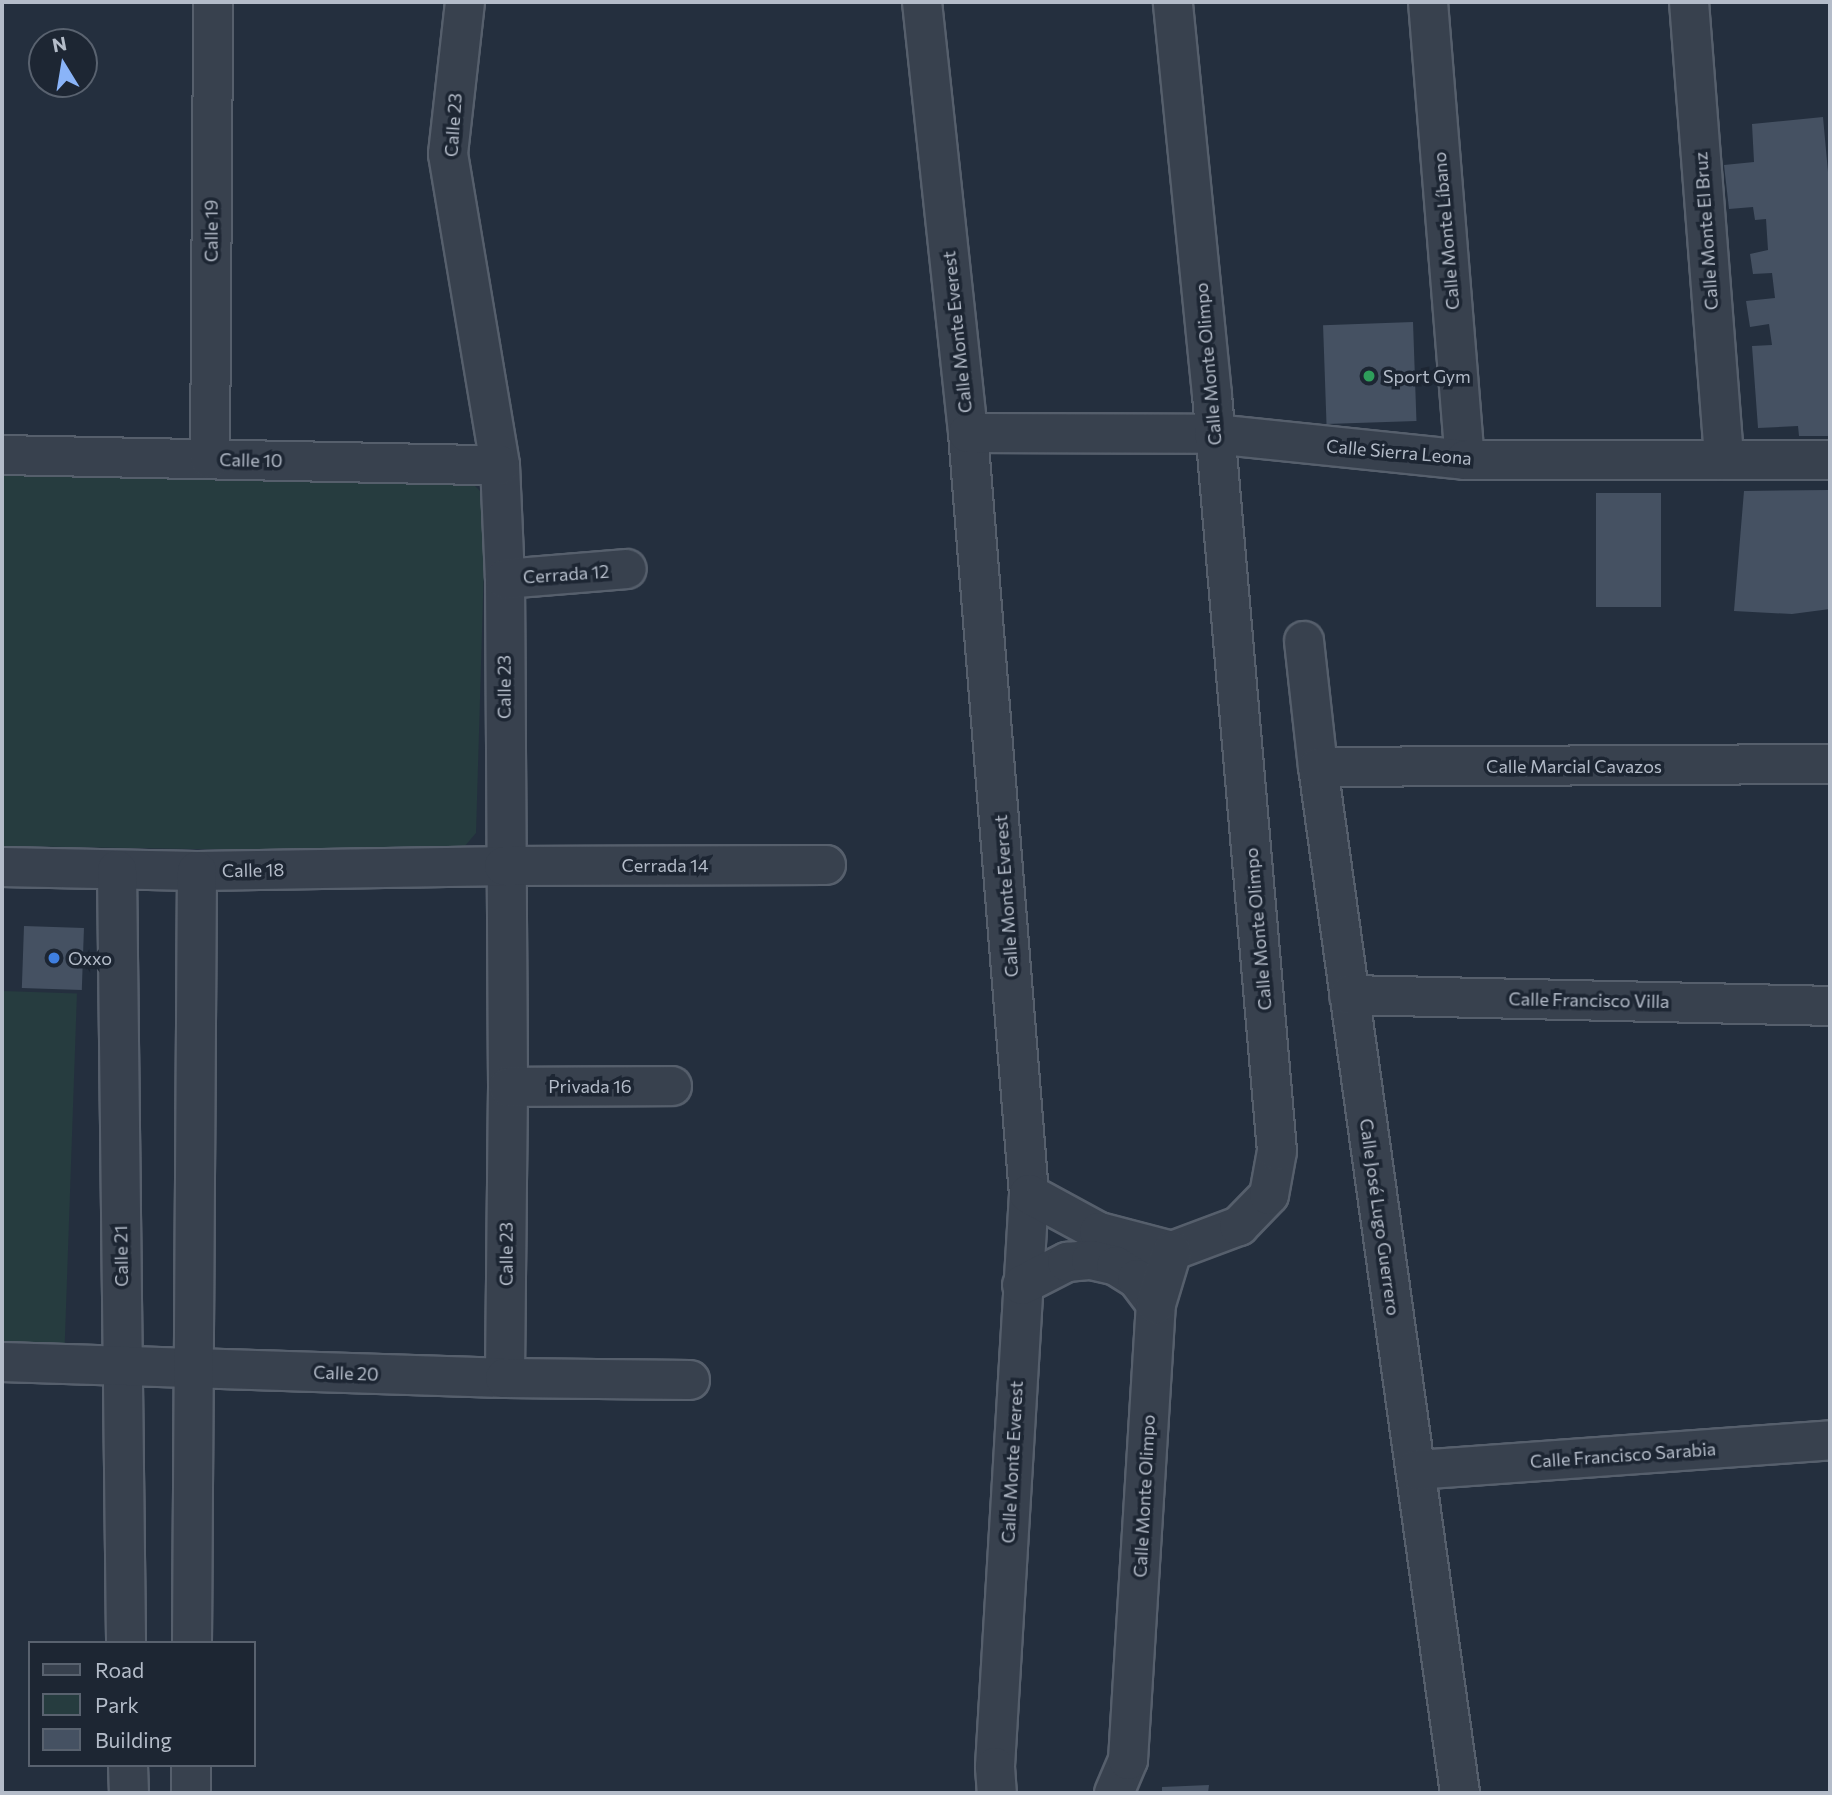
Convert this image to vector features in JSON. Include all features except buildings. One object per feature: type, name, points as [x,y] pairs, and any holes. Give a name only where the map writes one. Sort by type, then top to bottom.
[{"type":"street","name":"Calle 19","points":[[210,459],[213,2]]},
{"type":"street","name":"Calle 23","points":[[465,2],[448,154],[500,464],[505,579],[504,866],[508,1087],[505,1378]]},
{"type":"street","name":"Calle Monte Everest","points":[[922,2],[968,433],[1029,1194],[995,1766],[997,1793]]},
{"type":"street","name":"Calle Monte Olimpo","points":[[1114,1793],[1128,1760],[1156,1304],[1172,1251],[1239,1226],[1269,1195],[1277,1151],[1173,2]]},
{"type":"street","name":"Calle Monte Líbano","points":[[1428,2],[1465,460]]},
{"type":"street","name":"Calle Monte El Bruz","points":[[1689,2],[1724,460]]},
{"type":"street","name":"Calle Sierra Leona","points":[[968,433],[1214,434],[1465,460],[1830,460]]},
{"type":"street","name":"Calle 10","points":[[2,455],[500,464]]},
{"type":"street","name":"Cerrada 12","points":[[505,579],[626,569]]},
{"type":"street","name":"Calle José Lugo Guerrero","points":[[1304,641],[1318,767],[1460,1793]]},
{"type":"street","name":"Calle Marcial Cavazos","points":[[1318,767],[1830,764]]},
{"type":"street","name":"Cerrada 14","points":[[504,866],[826,865]]},
{"type":"street","name":"Calle 18","points":[[2,867],[197,871],[504,866]]},
{"type":"street","name":"Calle 21","points":[[117,870],[126,1641]]},
{"type":"street","points":[[192,1641],[197,871]]},
{"type":"street","name":"Calle Francisco Villa","points":[[1349,995],[1830,1006]]},
{"type":"street","name":"Privada 16","points":[[508,1087],[672,1086]]},
{"type":"street","points":[[1029,1194],[1099,1232],[1172,1251]]},
{"type":"street","points":[[1022,1285],[1067,1262],[1091,1260],[1116,1266],[1137,1279],[1156,1304]]},
{"type":"street","name":"Calle 20","points":[[2,1362],[505,1378],[690,1380]]},
{"type":"street","name":"Calle Francisco Sarabia","points":[[1416,1470],[1830,1440]]},
{"type":"street","points":[[128,1767],[129,1793]]},
{"type":"street","points":[[191,1767],[191,1793]]},
{"type":"green space","points":[[2,472],[466,477],[486,497],[476,833],[459,853],[2,846]]},
{"type":"green space","points":[[2,991],[77,994],[65,1347],[2,1345]]},
{"type":"place","name":"Sport Gym","points":[[1369,376]]},
{"type":"place","name":"Oxxo","points":[[54,958]]}]
